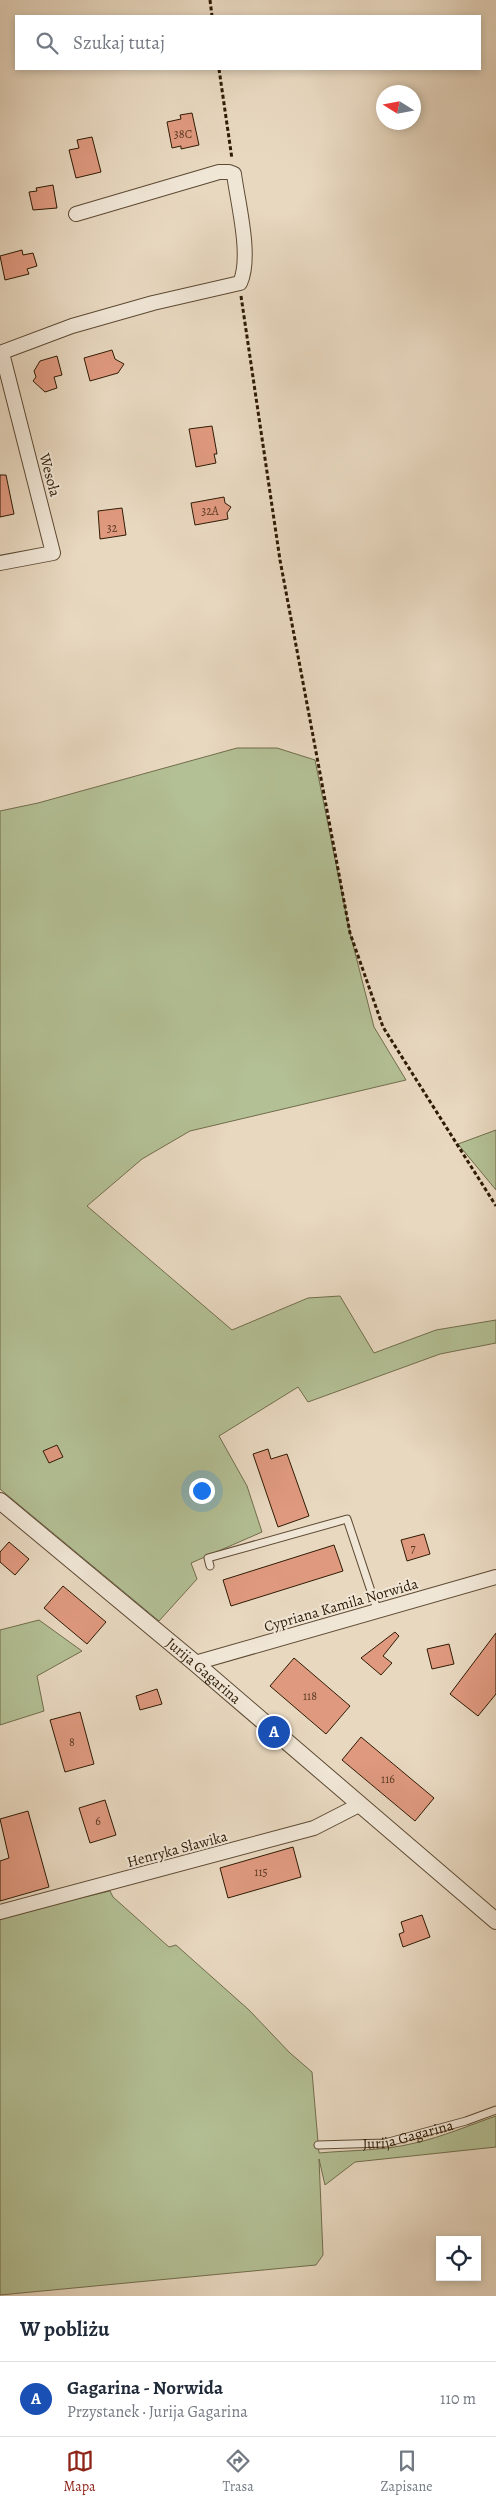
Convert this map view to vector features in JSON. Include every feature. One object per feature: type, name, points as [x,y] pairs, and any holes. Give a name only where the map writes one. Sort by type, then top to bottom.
[{"type":"street","points":[[76,214],[219,172],[234,174],[245,273],[240,284]]},
{"type":"street","name":"Wesoła","points":[[0,564],[53,553],[1,353],[99,318],[153,303],[240,284]]},
{"type":"street","name":"Jurija Gagarina","points":[[0,1501],[196,1663],[358,1805],[496,1921]]},
{"type":"street","name":"Cypriana Kamila Norwida","points":[[196,1663],[496,1577]]},
{"type":"street","name":"Henryka Sławika","points":[[0,1912],[314,1828],[358,1805]]},
{"type":"lane","points":[[210,1566],[208,1558],[347,1519],[378,1612]]},
{"type":"lane","name":"Jurija Gagarina","points":[[318,2145],[385,2143],[466,2121],[496,2110]]},
{"type":"path","points":[[210,0],[212,15]]},
{"type":"path","points":[[219,70],[234,174]]},
{"type":"path","points":[[240,284],[280,560],[350,932],[383,1027],[496,1206]]},
{"type":"green space","points":[[237,748],[277,748],[315,760],[350,933],[374,1027],[406,1080],[190,1131],[142,1159],[87,1206],[232,1330],[308,1298],[340,1296],[374,1353],[436,1330],[496,1320],[496,1343],[440,1354],[308,1402],[298,1387],[219,1436],[247,1486],[262,1532],[191,1563],[197,1579],[159,1621],[0,1489],[0,811],[38,803]]},
{"type":"green space","points":[[496,1130],[496,1190],[458,1144]]},
{"type":"green space","points":[[39,1620],[82,1651],[37,1676],[44,1711],[0,1725],[0,1630]]},
{"type":"green space","points":[[110,1891],[113,1897],[169,1947],[176,1945],[249,2010],[290,2053],[312,2072],[319,2153],[403,2146],[435,2138],[496,2116],[496,2147],[355,2162],[325,2185],[319,2159],[323,2255],[316,2265],[0,2295],[0,1917]]},
{"type":"building","points":[[192,113],[199,145],[181,149],[181,146],[172,148],[167,122],[181,119],[180,115]]},
{"type":"building","points":[[92,137],[101,172],[76,178],[69,150],[79,148],[77,140]]},
{"type":"building","points":[[53,185],[57,208],[33,210],[29,192],[37,191],[36,188]]},
{"type":"building","points":[[22,250],[23,255],[33,253],[37,266],[27,269],[29,274],[5,280],[0,256]]},
{"type":"building","points":[[112,350],[115,359],[124,364],[118,373],[90,381],[84,358]]},
{"type":"building","points":[[57,356],[62,375],[54,377],[57,388],[45,392],[33,381],[36,377],[34,371],[40,361]]},
{"type":"building","points":[[212,426],[217,454],[214,454],[216,463],[196,467],[189,429]]},
{"type":"building","points":[[0,475],[6,475],[14,514],[0,517]]},
{"type":"building","points":[[224,497],[225,503],[231,507],[227,513],[228,519],[195,525],[191,503]]},
{"type":"building","points":[[122,508],[126,535],[100,539],[98,511]]},
{"type":"building","points":[[57,1445],[63,1457],[49,1463],[43,1451]]},
{"type":"building","points":[[268,1449],[271,1459],[287,1454],[309,1516],[278,1527],[253,1454]]},
{"type":"building","points":[[424,1534],[430,1554],[407,1561],[401,1540]]},
{"type":"building","points":[[9,1542],[29,1559],[15,1575],[0,1562],[0,1552]]},
{"type":"building","points":[[334,1545],[343,1571],[231,1606],[223,1580]]},
{"type":"building","points":[[63,1586],[106,1622],[87,1644],[44,1608]]},
{"type":"building","points":[[395,1632],[399,1636],[383,1656],[392,1663],[381,1675],[361,1658]]},
{"type":"building","points":[[496,1633],[496,1694],[478,1716],[450,1694]]},
{"type":"building","points":[[449,1644],[454,1664],[432,1669],[427,1649]]},
{"type":"building","points":[[294,1658],[350,1706],[326,1734],[270,1686]]},
{"type":"building","points":[[157,1689],[162,1704],[140,1710],[136,1696]]},
{"type":"building","points":[[80,1712],[94,1764],[65,1772],[50,1720]]},
{"type":"building","points":[[361,1737],[434,1798],[415,1821],[342,1760]]},
{"type":"building","points":[[105,1800],[116,1835],[90,1843],[79,1808]]},
{"type":"building","points":[[28,1811],[49,1887],[0,1901],[0,1861],[9,1858],[0,1819]]},
{"type":"building","points":[[293,1847],[301,1877],[228,1898],[220,1868]]},
{"type":"building","points":[[422,1915],[430,1937],[403,1947],[399,1934],[404,1932],[401,1922]]},
{"type":"place","name":"Gagarina - Norwida","points":[[274,1732]]}]
